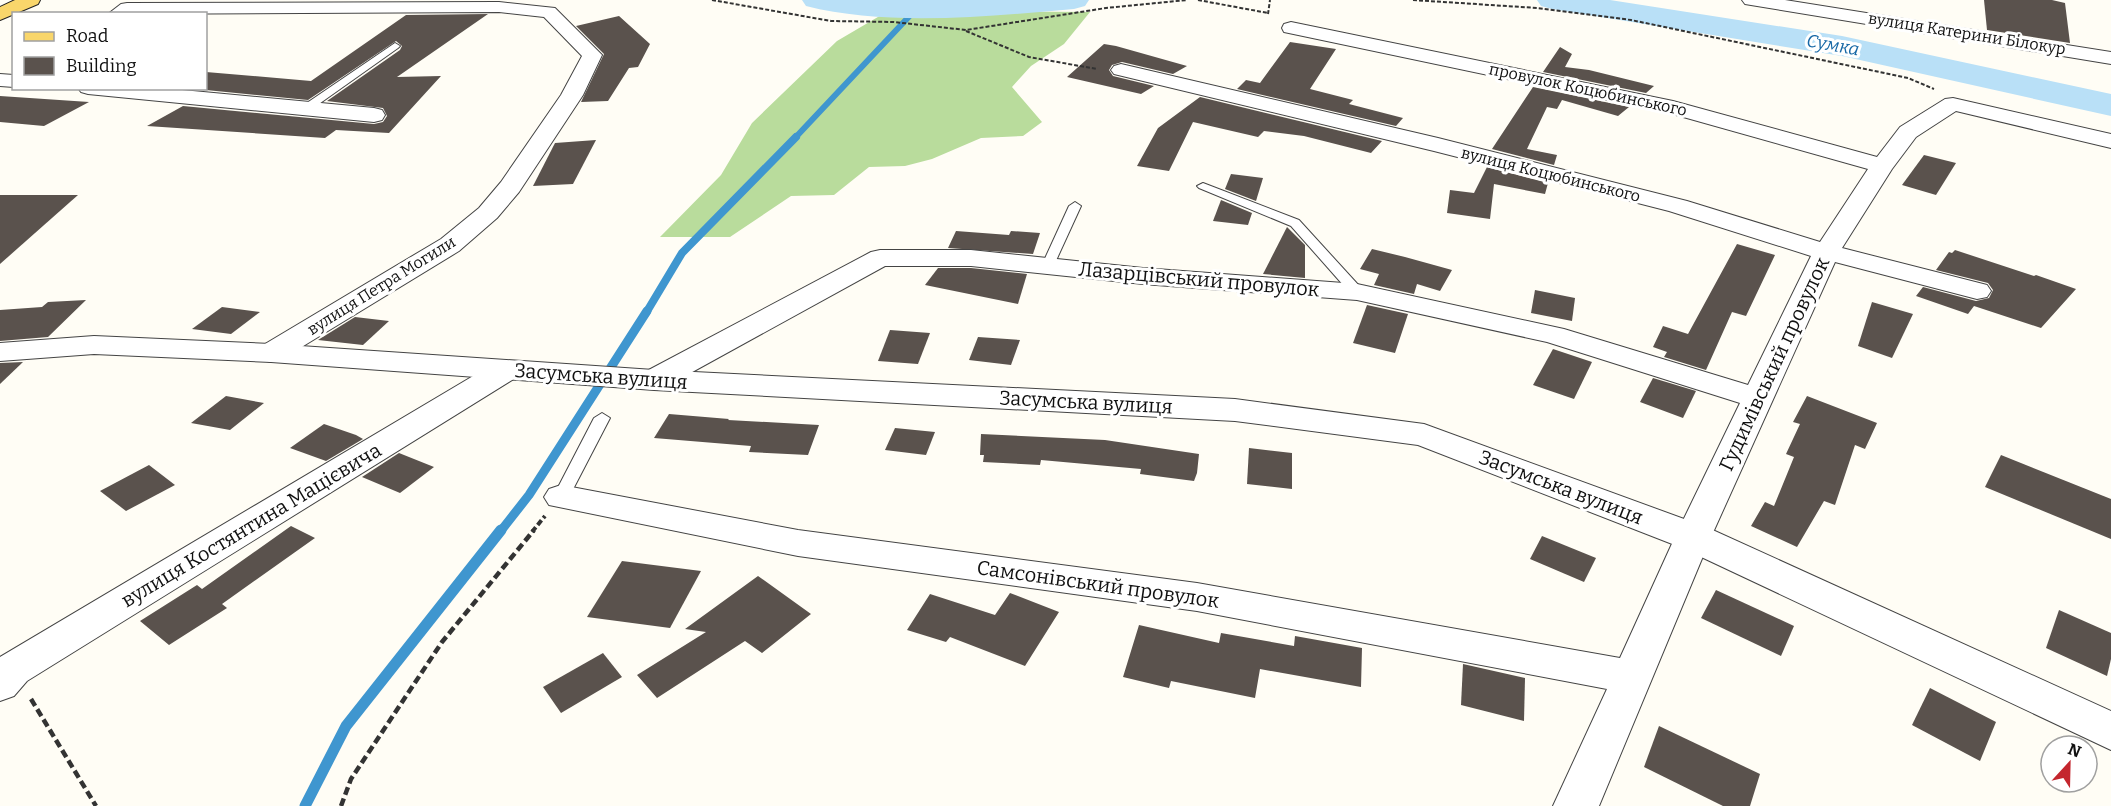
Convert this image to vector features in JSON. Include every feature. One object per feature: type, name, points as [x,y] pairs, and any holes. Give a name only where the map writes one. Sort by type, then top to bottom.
[{"type":"main road","points":[[0,14],[31,0]]},
{"type":"main road","points":[[21,12],[38,0]]},
{"type":"street","name":"вулиця Катерини Білокур","points":[[1751,0],[2111,58]]},
{"type":"street","name":"вулиця Петра Могили","points":[[120,12],[127,8],[499,7],[549,12],[592,55],[572,95],[510,187],[488,213],[450,245],[271,353]]},
{"type":"street","name":"провулок Коцюбинського","points":[[1291,28],[1672,107],[1882,166]]},
{"type":"street","name":"вулиця Коцюбинського","points":[[1121,70],[1438,145],[1678,206],[1826,252],[1977,291]]},
{"type":"street","points":[[109,90],[374,115]]},
{"type":"street","name":"Гудимівський провулок","points":[[1576,806],[1694,537],[1760,399],[1826,252],[1882,166],[1908,132],[1953,104],[2111,141]]},
{"type":"street","name":"Лазарцівський провулок","points":[[642,379],[879,258],[971,258],[1143,276],[1357,292],[1554,335],[1760,399]]},
{"type":"street","name":"Засумська вулиця","points":[[0,352],[94,345],[271,353],[642,379],[1235,410],[1424,435],[1694,537],[2111,731]]},
{"type":"street","name":"вулиця Костянтина Мацієвича","points":[[4,674],[506,370]]},
{"type":"street","name":"Самсонівський провулок","points":[[561,497],[798,543],[1197,597],[1633,677]]},
{"type":"lane","points":[[305,109],[395,46]]},
{"type":"lane","points":[[1203,186],[1295,223],[1357,292]]},
{"type":"lane","points":[[1048,265],[1075,206]]},
{"type":"lane","points":[[561,497],[602,418]]},
{"type":"path","points":[[712,0],[831,21],[894,22],[966,30],[1106,8],[1187,0]]},
{"type":"path","points":[[1198,0],[1268,13]]},
{"type":"path","points":[[1413,0],[1537,8],[1631,20],[1908,78],[1937,90]]},
{"type":"path","points":[[966,30],[1029,57],[1093,69],[1121,70]]},
{"type":"path","points":[[341,806],[351,779],[442,642],[561,497]]},
{"type":"path","points":[[4,674],[96,806]]},
{"type":"green space","points":[[959,11],[1090,12],[1064,44],[1031,66],[1012,87],[1042,122],[1023,136],[981,138],[932,159],[905,166],[869,167],[834,195],[791,196],[730,237],[660,237],[721,175],[752,123],[837,41],[883,14]]},
{"type":"building","points":[[1984,0],[2052,0],[2065,3],[2070,43],[1987,30]]},
{"type":"building","points":[[488,14],[397,77],[441,76],[389,133],[336,130],[325,138],[147,126],[183,106],[374,124],[383,122],[387,116],[383,108],[327,101],[400,50],[402,46],[396,41],[308,100],[206,90],[207,72],[311,81],[406,15]]},
{"type":"building","points":[[619,16],[650,44],[638,67],[629,68],[608,101],[581,102],[604,54],[576,26]]},
{"type":"building","points":[[1290,42],[1336,49],[1310,89],[1353,100],[1349,104],[1403,118],[1396,126],[1237,89],[1246,80],[1260,83]]},
{"type":"building","points":[[1104,44],[1187,66],[1173,74],[1122,62],[1112,65],[1109,70],[1113,76],[1154,86],[1141,94],[1067,77]]},
{"type":"building","points":[[1560,47],[1572,54],[1565,67],[1589,70],[1654,86],[1646,93],[1543,72]]},
{"type":"building","points":[[1533,87],[1629,107],[1618,116],[1562,100],[1557,109],[1547,107],[1527,149],[1557,155],[1554,165],[1492,149]]},
{"type":"building","points":[[0,96],[89,102],[44,126],[0,122]]},
{"type":"building","points":[[1200,97],[1382,141],[1371,153],[1304,136],[1264,131],[1258,137],[1193,122],[1169,171],[1137,166],[1158,128]]},
{"type":"building","points":[[596,140],[573,184],[533,186],[555,143]]},
{"type":"building","points":[[1924,155],[1956,163],[1936,195],[1902,185]]},
{"type":"building","points":[[1487,167],[1548,183],[1545,194],[1494,184],[1490,219],[1447,213],[1450,190],[1474,193]]},
{"type":"building","points":[[1231,174],[1263,178],[1256,201],[1225,189]]},
{"type":"building","points":[[0,195],[78,195],[0,264]]},
{"type":"building","points":[[1221,200],[1252,213],[1248,225],[1213,221]]},
{"type":"building","points":[[1287,227],[1305,245],[1305,278],[1263,274]]},
{"type":"building","points":[[956,231],[1009,235],[1011,231],[1040,233],[1033,254],[948,248]]},
{"type":"building","points":[[1737,244],[1775,255],[1746,316],[1732,312],[1706,370],[1664,357],[1667,352],[1653,347],[1663,326],[1688,334]]},
{"type":"building","points":[[1372,249],[1452,270],[1440,291],[1417,284],[1414,294],[1374,285],[1379,274],[1360,269]]},
{"type":"building","points":[[1955,250],[2076,289],[2041,328],[1974,306],[1968,314],[1916,296],[1923,287],[1976,301],[1989,298],[1993,290],[1988,283],[1936,270],[1949,252],[1952,253]]},
{"type":"building","points":[[938,268],[971,268],[1027,274],[1018,304],[925,285]]},
{"type":"building","points":[[1535,290],[1575,298],[1572,321],[1531,313]]},
{"type":"building","points":[[86,300],[48,337],[0,341],[0,310],[42,307],[48,302]]},
{"type":"building","points":[[1872,302],[1913,314],[1892,358],[1858,346]]},
{"type":"building","points":[[1367,305],[1408,314],[1395,353],[1353,343]]},
{"type":"building","points":[[222,307],[260,312],[231,334],[192,329]]},
{"type":"building","points":[[355,317],[389,321],[363,345],[318,340]]},
{"type":"building","points":[[890,330],[930,333],[918,364],[878,361]]},
{"type":"building","points":[[978,337],[1020,340],[1011,365],[969,360]]},
{"type":"building","points":[[1553,349],[1592,362],[1574,399],[1533,385]]},
{"type":"building","points":[[23,362],[0,384],[0,363]]},
{"type":"building","points":[[1653,378],[1696,391],[1683,418],[1640,402]]},
{"type":"building","points":[[226,396],[264,403],[230,430],[191,423]]},
{"type":"building","points":[[1807,396],[1877,423],[1865,449],[1855,445],[1835,505],[1824,501],[1797,547],[1751,526],[1765,502],[1774,506],[1794,457],[1786,454],[1800,424],[1793,422]]},
{"type":"building","points":[[669,414],[819,425],[808,455],[749,452],[751,446],[654,438]]},
{"type":"building","points":[[324,424],[363,439],[326,461],[290,448]]},
{"type":"building","points":[[895,428],[935,432],[926,455],[885,450]]},
{"type":"building","points":[[981,434],[1105,440],[1199,454],[1197,473],[1194,481],[1140,474],[1141,469],[1041,460],[1040,465],[983,462],[984,455],[980,455]]},
{"type":"building","points":[[1249,448],[1292,453],[1292,489],[1247,484]]},
{"type":"building","points":[[399,453],[434,467],[400,493],[362,477]]},
{"type":"building","points":[[2001,455],[2111,499],[2111,539],[1985,487]]},
{"type":"building","points":[[149,465],[175,485],[126,511],[100,491]]},
{"type":"building","points":[[291,526],[315,538],[222,604],[227,608],[169,645],[140,621],[197,585],[202,589]]},
{"type":"building","points":[[1542,536],[1596,558],[1584,582],[1530,559]]},
{"type":"building","points":[[622,561],[701,571],[670,628],[587,617]]},
{"type":"building","points":[[758,576],[811,614],[762,653],[745,641],[657,698],[637,675],[706,632],[685,629]]},
{"type":"building","points":[[1716,590],[1794,626],[1781,656],[1701,618]]},
{"type":"building","points":[[1010,593],[1059,612],[1025,666],[950,637],[946,642],[907,630],[930,594],[995,615]]},
{"type":"building","points":[[2059,610],[2111,633],[2111,659],[2107,676],[2046,648]]},
{"type":"building","points":[[1139,625],[1219,643],[1221,633],[1294,646],[1295,636],[1362,648],[1361,687],[1260,669],[1255,698],[1171,681],[1169,688],[1123,677]]},
{"type":"building","points":[[603,653],[622,677],[561,713],[543,687]]},
{"type":"building","points":[[1463,664],[1525,678],[1524,721],[1461,705]]},
{"type":"building","points":[[1930,688],[1996,722],[1980,761],[1912,725]]},
{"type":"building","points":[[1659,726],[1760,774],[1750,806],[1723,806],[1644,767]]},
{"type":"waterway","name":"Сумка","points":[[817,0],[913,8],[1010,5],[1074,0]]},
{"type":"waterway","name":"Сумка","points":[[1552,0],[1842,46],[2111,105]]},
{"type":"waterway","points":[[794,139],[918,7]]},
{"type":"waterway","points":[[646,313],[682,253],[796,137]]},
{"type":"waterway","points":[[500,532],[529,495],[647,311]]},
{"type":"waterway","points":[[305,806],[346,726],[501,530]]}]
